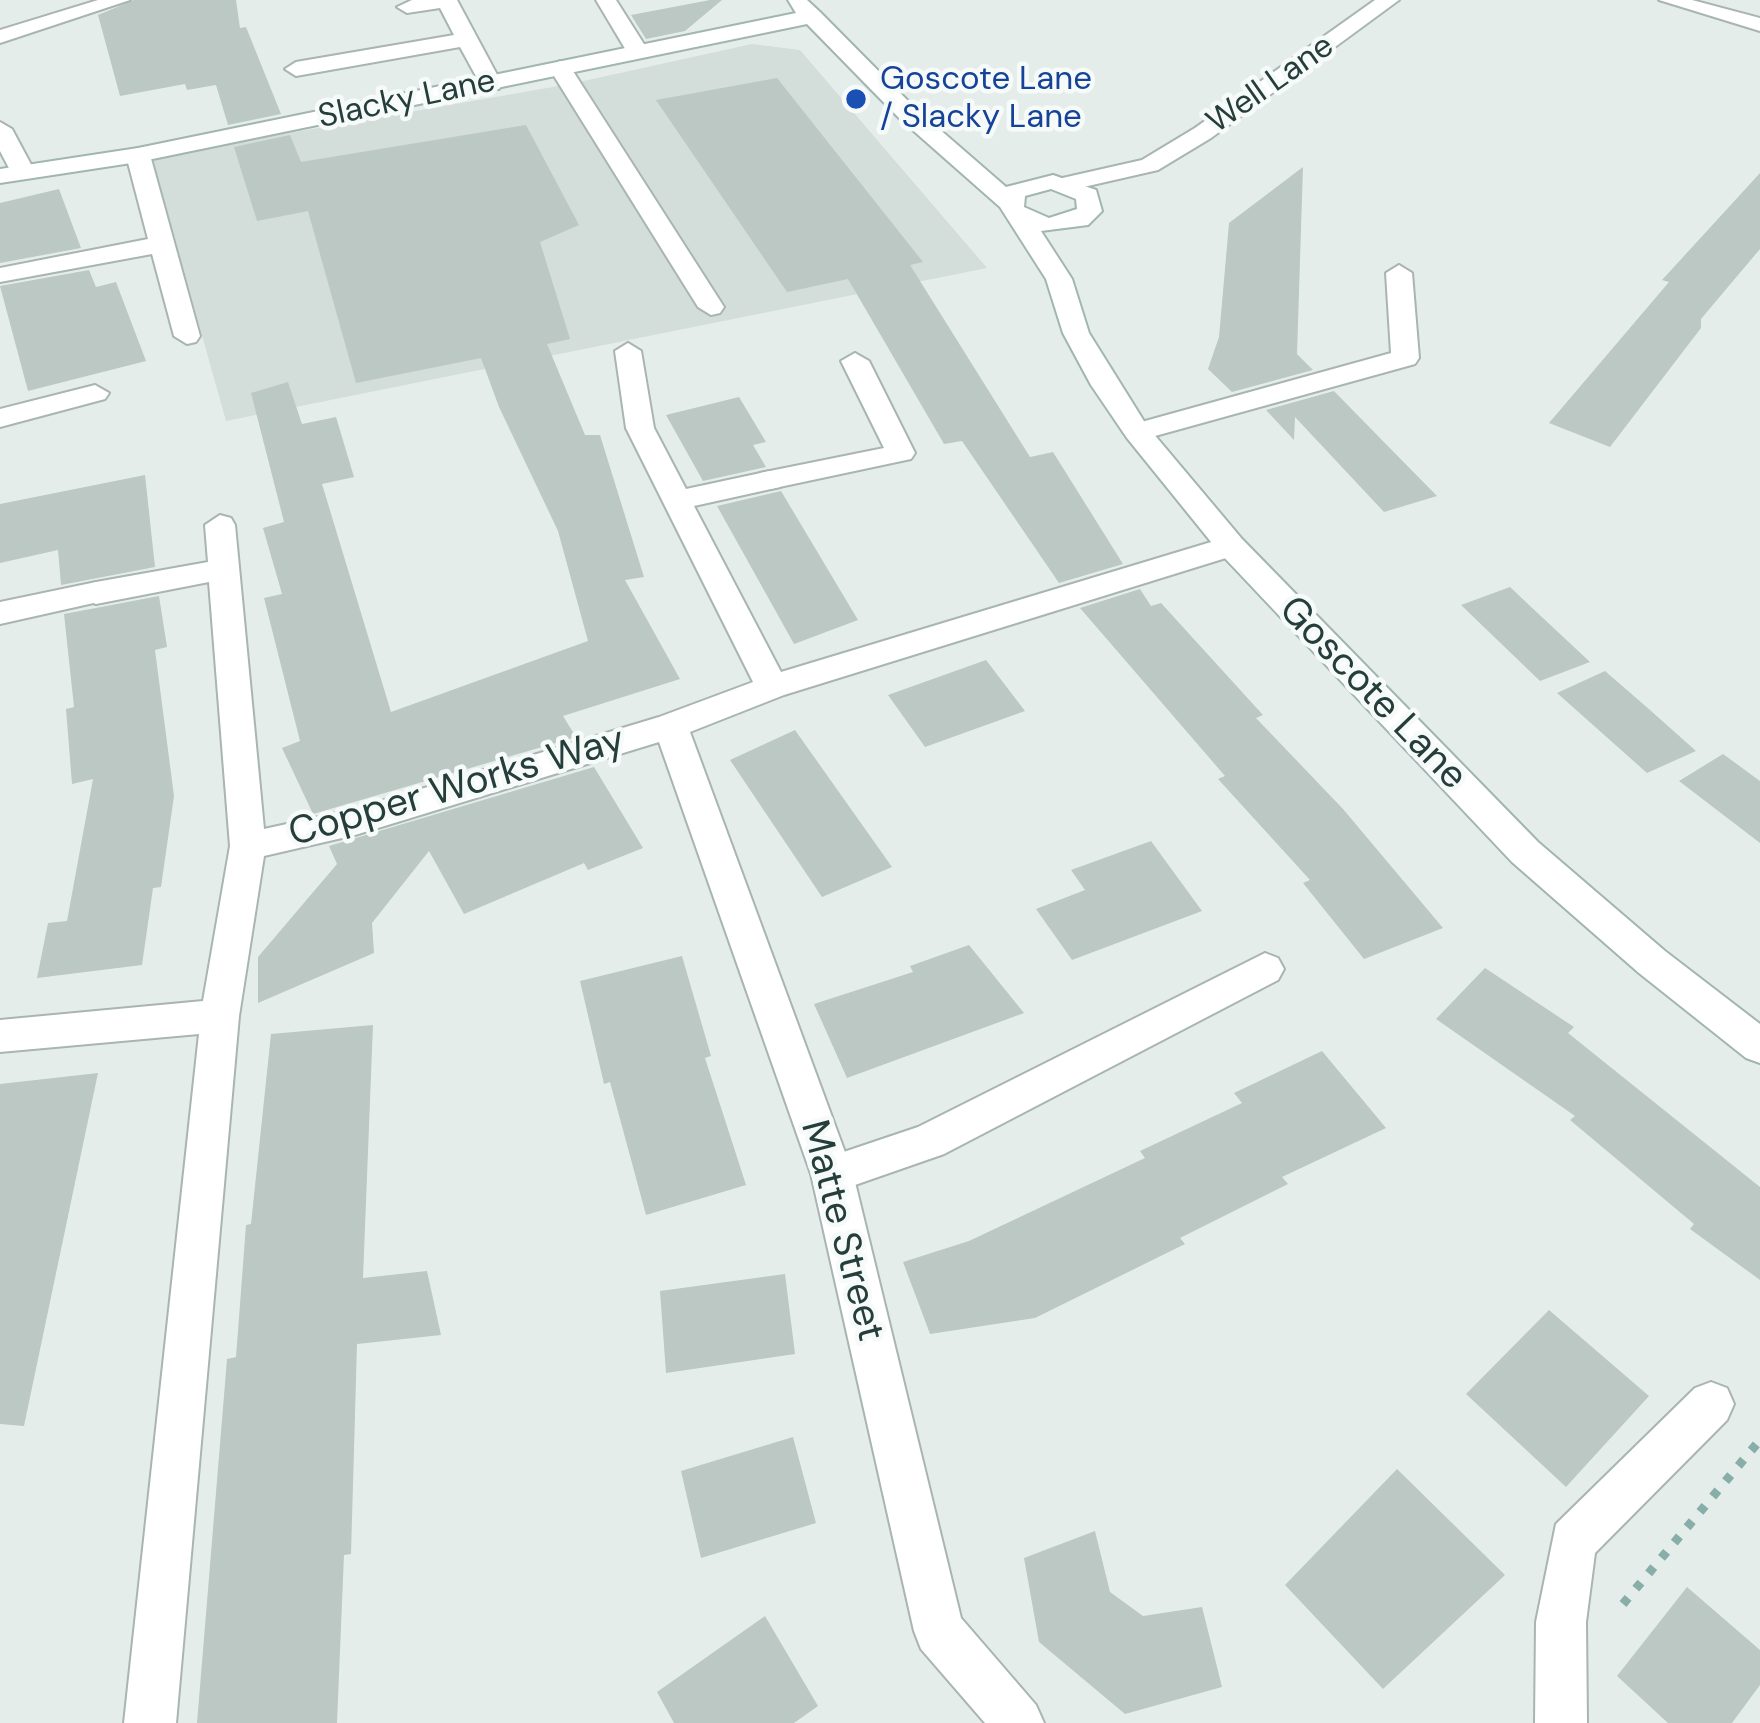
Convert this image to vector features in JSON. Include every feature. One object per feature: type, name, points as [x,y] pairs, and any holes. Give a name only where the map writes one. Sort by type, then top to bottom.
[{"type":"street","points":[[0,37],[120,0]]},
{"type":"street","points":[[605,0],[638,52]]},
{"type":"street","name":"Well Lane","points":[[1040,182],[1066,184],[1150,165],[1203,133],[1389,0]]},
{"type":"street","points":[[1669,0],[1760,25]]},
{"type":"street","points":[[407,8],[447,2],[491,84]]},
{"type":"street","name":"Slacky Lane","points":[[11,174],[138,155],[491,84],[804,8]]},
{"type":"street","name":"Goscote Lane","points":[[804,8],[908,113],[1015,209],[1059,279],[1076,333],[1137,432],[1231,546],[1526,852],[1652,962],[1760,1046]]},
{"type":"street","points":[[296,69],[467,39]]},
{"type":"street","points":[[560,68],[711,307]]},
{"type":"street","points":[[0,129],[11,174]]},
{"type":"street","points":[[138,155],[187,336]]},
{"type":"street","name":"Goscote Lane","points":[[964,162],[1040,182]]},
{"type":"street","name":"Well Lane","points":[[1084,215],[1133,187],[1150,165]]},
{"type":"street","points":[[1040,182],[1024,186],[1015,209],[1049,225],[1084,215]]},
{"type":"street","points":[[1059,279],[1087,195],[1066,184]]},
{"type":"street","points":[[2,276],[164,244]]},
{"type":"street","points":[[1137,432],[1405,358],[1399,273]]},
{"type":"street","points":[[628,351],[640,428],[772,687]]},
{"type":"street","points":[[677,500],[901,452],[855,362]]},
{"type":"street","points":[[0,418],[95,393]]},
{"type":"street","points":[[220,525],[248,846]]},
{"type":"street","name":"Copper Works Way","points":[[150,1723],[220,1016],[248,846],[355,822],[671,726],[772,687],[1231,546]]},
{"type":"street","points":[[0,614],[224,568]]},
{"type":"street","name":"Matte Street","points":[[671,726],[832,1174],[940,1630],[1018,1723]]},
{"type":"street","points":[[832,1174],[931,1141],[1265,969]]},
{"type":"street","points":[[0,1036],[220,1016]]},
{"type":"street","points":[[1561,1723],[1562,1622],[1573,1541],[1711,1404]]},
{"type":"path","points":[[1618,1620],[1624,1601],[1760,1440]]},
{"type":"shaded area","points":[[752,44],[800,50],[987,268],[226,421],[152,157],[570,84]]},
{"type":"building","points":[[134,0],[236,0],[240,28],[246,27],[281,114],[228,125],[216,85],[187,90],[185,84],[120,96],[98,15]]},
{"type":"building","points":[[722,0],[685,31],[646,39],[631,15]]},
{"type":"building","points":[[777,78],[923,262],[910,265],[1030,457],[1053,452],[1123,564],[1059,583],[962,441],[944,444],[848,279],[787,292],[656,100]]},
{"type":"building","points":[[526,125],[579,225],[540,242],[570,339],[547,344],[585,435],[600,435],[644,577],[625,580],[680,679],[563,716],[576,737],[313,814],[282,748],[300,741],[264,598],[282,594],[263,528],[284,522],[251,393],[288,382],[302,424],[336,417],[354,477],[322,484],[391,712],[588,641],[558,531],[481,358],[356,383],[308,211],[257,221],[234,147],[290,135],[301,162]]},
{"type":"building","points":[[1303,167],[1297,354],[1313,370],[1232,392],[1208,369],[1219,337],[1229,223]]},
{"type":"building","points":[[1760,173],[1760,249],[1701,319],[1701,328],[1610,447],[1549,423],[1669,282],[1662,280]]},
{"type":"building","points":[[59,189],[81,248],[0,263],[0,203]]},
{"type":"building","points":[[89,270],[96,287],[116,282],[146,361],[28,391],[0,286]]},
{"type":"building","points":[[1334,391],[1437,496],[1384,512],[1295,417],[1294,440],[1266,410]]},
{"type":"building","points":[[739,397],[766,442],[753,445],[766,467],[703,481],[666,415]]},
{"type":"building","points":[[145,475],[155,567],[61,585],[58,550],[0,563],[0,504]]},
{"type":"building","points":[[781,491],[858,620],[794,644],[717,506]]},
{"type":"building","points":[[1510,587],[1590,662],[1540,681],[1461,605]]},
{"type":"building","points":[[1140,589],[1151,606],[1161,603],[1263,715],[1256,718],[1343,809],[1443,928],[1364,959],[1303,883],[1310,880],[1218,779],[1225,776],[1080,608]]},
{"type":"building","points":[[159,596],[167,647],[155,650],[174,796],[161,887],[153,888],[142,965],[37,978],[48,923],[67,921],[93,779],[72,784],[66,709],[74,707],[64,614]]},
{"type":"building","points":[[986,660],[1025,711],[925,747],[888,695]]},
{"type":"building","points":[[1605,671],[1696,751],[1647,773],[1557,693]]},
{"type":"building","points":[[795,730],[892,867],[822,897],[730,760]]},
{"type":"building","points":[[1723,754],[1760,781],[1760,843],[1679,781]]},
{"type":"building","points":[[594,767],[643,848],[588,870],[584,863],[464,914],[429,851],[372,923],[374,953],[258,1003],[258,957],[337,864],[329,846]]},
{"type":"building","points":[[1151,841],[1202,911],[1072,960],[1036,909],[1085,890],[1071,870]]},
{"type":"building","points":[[969,945],[1024,1013],[847,1078],[814,1004],[913,972],[910,966]]},
{"type":"building","points":[[682,956],[711,1056],[705,1058],[746,1185],[646,1215],[610,1082],[604,1084],[580,981]]},
{"type":"building","points":[[1485,968],[1574,1027],[1568,1033],[1760,1187],[1760,1280],[1690,1229],[1694,1224],[1570,1120],[1575,1116],[1436,1019]]},
{"type":"building","points":[[373,1025],[363,1278],[427,1271],[441,1335],[357,1344],[351,1554],[344,1555],[337,1723],[197,1723],[227,1359],[236,1357],[246,1225],[251,1224],[271,1034]]},
{"type":"building","points":[[1322,1051],[1386,1128],[1282,1177],[1288,1184],[1180,1238],[1185,1244],[1035,1318],[930,1334],[903,1262],[969,1241],[1145,1158],[1140,1151],[1242,1103],[1234,1093]]},
{"type":"building","points":[[98,1073],[24,1426],[0,1424],[0,1084]]},
{"type":"building","points":[[785,1274],[795,1354],[666,1373],[660,1291]]},
{"type":"building","points":[[1549,1310],[1649,1396],[1566,1487],[1466,1394]]},
{"type":"building","points":[[793,1437],[816,1523],[701,1558],[681,1471]]},
{"type":"building","points":[[1397,1469],[1505,1575],[1383,1689],[1285,1585]]},
{"type":"building","points":[[1095,1531],[1110,1592],[1143,1616],[1202,1607],[1222,1687],[1125,1714],[1039,1642],[1024,1558]]},
{"type":"building","points":[[1687,1587],[1760,1650],[1760,1685],[1732,1723],[1668,1723],[1617,1676]]},
{"type":"building","points":[[765,1616],[818,1706],[794,1723],[674,1723],[657,1692]]},
{"type":"place","name":"Goscote Lane / Slacky Lane","points":[[856,99]]}]
